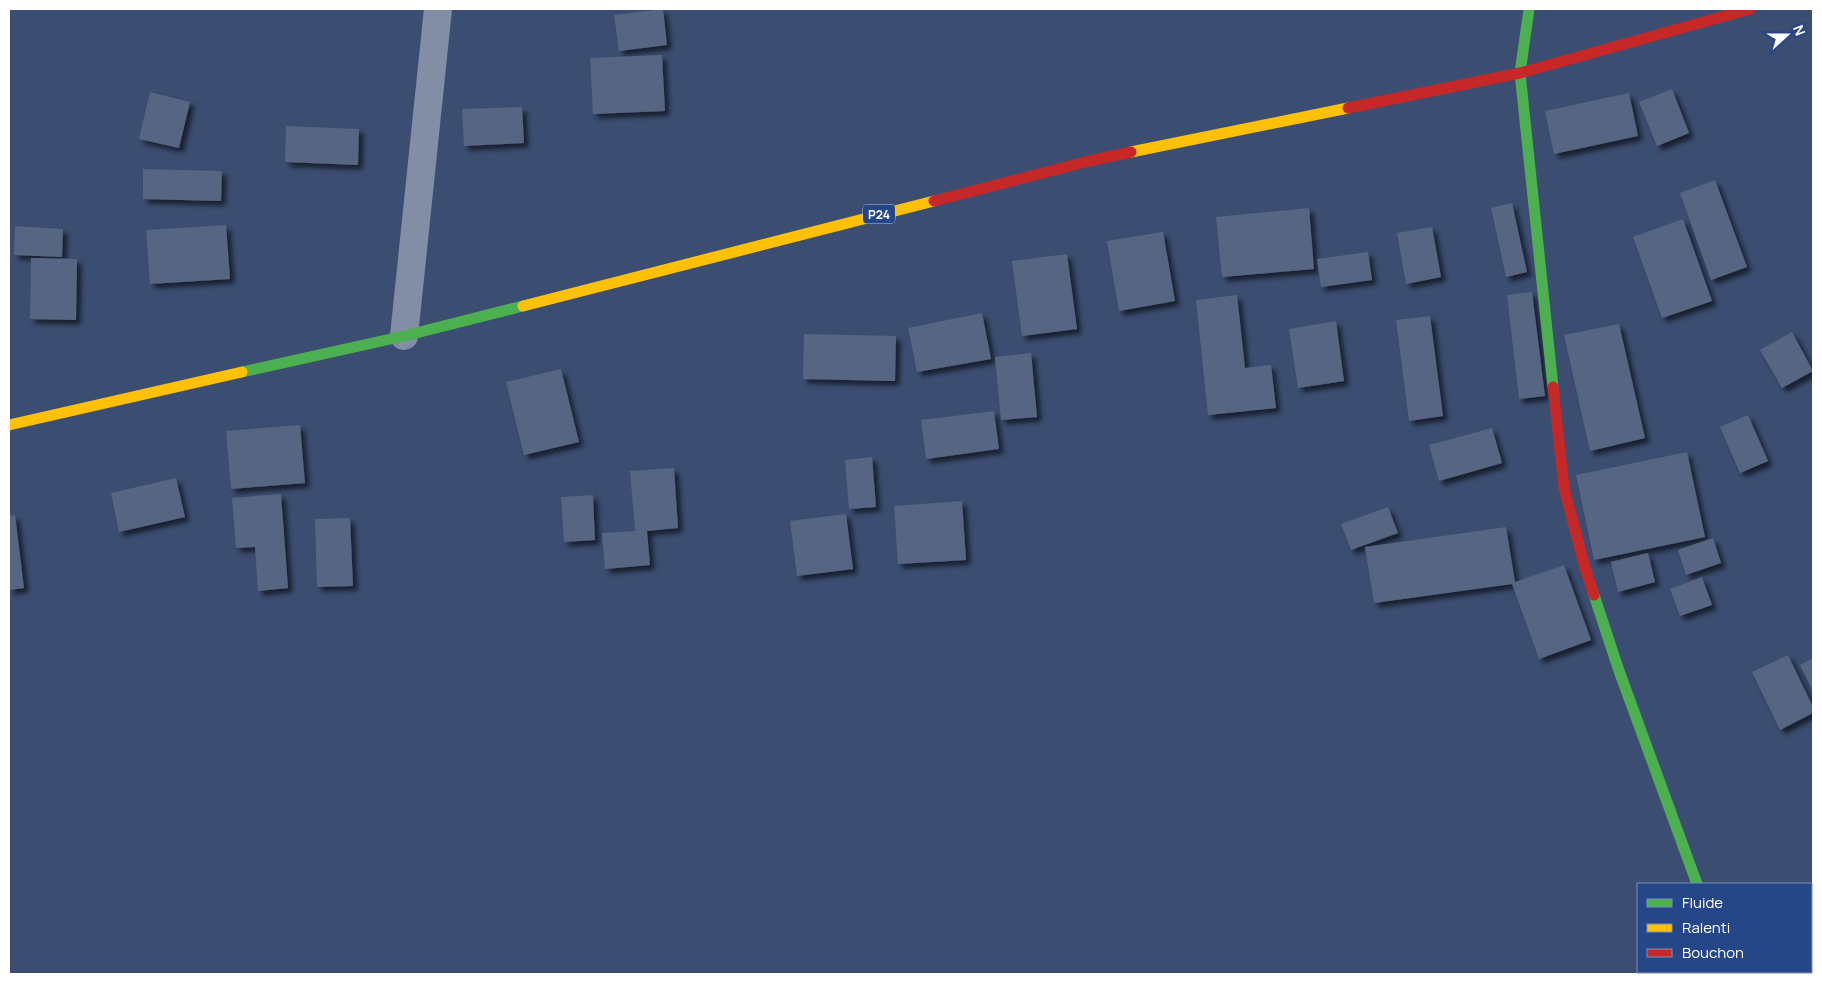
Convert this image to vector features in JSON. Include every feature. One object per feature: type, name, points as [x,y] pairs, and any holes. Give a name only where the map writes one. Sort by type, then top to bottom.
[{"type":"main road","points":[[1529,9],[1520,73],[1564,488],[1585,568],[1618,668],[1697,883]]},
{"type":"main road","name":"P24","points":[[9,425],[404,336],[1089,160],[1520,73],[1750,9]]},
{"type":"street","points":[[404,336],[438,9]]},
{"type":"building","points":[[663,9],[667,45],[619,51],[614,15]]},
{"type":"building","points":[[662,55],[665,111],[593,114],[590,58]]},
{"type":"building","points":[[1672,89],[1689,133],[1657,146],[1639,102]]},
{"type":"building","points":[[150,92],[190,102],[179,148],[139,139]]},
{"type":"building","points":[[1629,93],[1638,136],[1554,154],[1545,111]]},
{"type":"building","points":[[522,107],[524,143],[464,146],[462,109]]},
{"type":"building","points":[[286,126],[359,129],[358,165],[285,162]]},
{"type":"building","points":[[143,169],[222,171],[221,201],[143,199]]},
{"type":"building","points":[[1715,180],[1747,267],[1711,280],[1680,193]]},
{"type":"building","points":[[1512,203],[1527,272],[1506,277],[1491,208]]},
{"type":"building","points":[[1309,208],[1314,269],[1222,277],[1216,217]]},
{"type":"building","points":[[1683,219],[1712,301],[1662,318],[1633,237]]},
{"type":"building","points":[[226,225],[230,279],[150,284],[146,230]]},
{"type":"building","points":[[15,226],[63,229],[62,257],[14,255]]},
{"type":"building","points":[[1432,227],[1441,277],[1406,284],[1397,233]]},
{"type":"building","points":[[1163,232],[1175,301],[1119,311],[1107,241]]},
{"type":"building","points":[[1368,252],[1372,280],[1321,287],[1317,259]]},
{"type":"building","points":[[1067,254],[1077,329],[1022,336],[1012,261]]},
{"type":"building","points":[[31,258],[77,259],[76,320],[30,319]]},
{"type":"building","points":[[1532,292],[1545,396],[1519,399],[1507,295]]},
{"type":"building","points":[[1237,295],[1245,368],[1271,365],[1276,408],[1208,415],[1196,300]]},
{"type":"building","points":[[982,313],[991,359],[917,372],[908,328]]},
{"type":"building","points":[[1430,316],[1443,416],[1409,421],[1396,320]]},
{"type":"building","points":[[1336,321],[1344,381],[1298,388],[1289,329]]},
{"type":"building","points":[[1619,324],[1645,438],[1590,451],[1564,335]]},
{"type":"building","points":[[1792,332],[1813,371],[1782,388],[1760,350]]},
{"type":"building","points":[[804,334],[896,336],[895,381],[803,379]]},
{"type":"building","points":[[1031,353],[1037,417],[1001,420],[995,357]]},
{"type":"building","points":[[561,369],[579,442],[524,455],[506,382]]},
{"type":"building","points":[[994,411],[999,449],[926,459],[921,420]]},
{"type":"building","points":[[1748,415],[1768,461],[1740,473],[1720,427]]},
{"type":"building","points":[[300,425],[305,483],[231,489],[226,431]]},
{"type":"building","points":[[1492,428],[1502,463],[1439,481],[1429,445]]},
{"type":"building","points":[[1687,452],[1705,537],[1594,560],[1576,475]]},
{"type":"building","points":[[872,457],[876,507],[849,509],[845,460]]},
{"type":"building","points":[[674,468],[678,528],[647,531],[650,565],[605,569],[602,533],[635,531],[630,471]]},
{"type":"building","points":[[176,478],[185,517],[119,532],[111,493]]},
{"type":"building","points":[[281,494],[288,588],[258,591],[255,547],[236,548],[232,498]]},
{"type":"building","points":[[593,495],[595,540],[564,542],[561,497]]},
{"type":"building","points":[[962,501],[966,560],[898,564],[894,506]]},
{"type":"building","points":[[1388,507],[1398,533],[1351,550],[1341,524]]},
{"type":"building","points":[[846,514],[853,569],[797,576],[790,521]]},
{"type":"building","points":[[15,515],[24,588],[9,590],[9,516]]},
{"type":"building","points":[[350,518],[353,586],[317,587],[315,519]]},
{"type":"building","points":[[1506,527],[1515,582],[1564,565],[1591,640],[1539,659],[1512,584],[1374,603],[1365,547]]},
{"type":"building","points":[[1713,538],[1721,563],[1686,575],[1678,550]]},
{"type":"building","points":[[1648,553],[1655,582],[1618,592],[1611,562]]},
{"type":"building","points":[[1702,577],[1712,605],[1680,616],[1670,589]]},
{"type":"building","points":[[1788,655],[1813,707],[1813,713],[1780,730],[1752,672]]},
{"type":"building","points":[[1813,658],[1813,691],[1800,665]]},
{"type":"traffic: fast","points":[[1529,9],[1520,73],[1553,387]]},
{"type":"traffic: fast","points":[[242,372],[404,336],[523,306]]},
{"type":"traffic: fast","points":[[1594,595],[1618,668],[1697,883]]},
{"type":"traffic: slow","points":[[1131,152],[1348,108]]},
{"type":"traffic: slow","points":[[523,306],[934,201]]},
{"type":"traffic: slow","points":[[9,425],[242,372]]},
{"type":"traffic: jam","points":[[1348,108],[1520,73],[1750,9]]},
{"type":"traffic: jam","points":[[934,201],[1131,152]]},
{"type":"traffic: jam","points":[[1553,387],[1564,488],[1594,595]]}]
